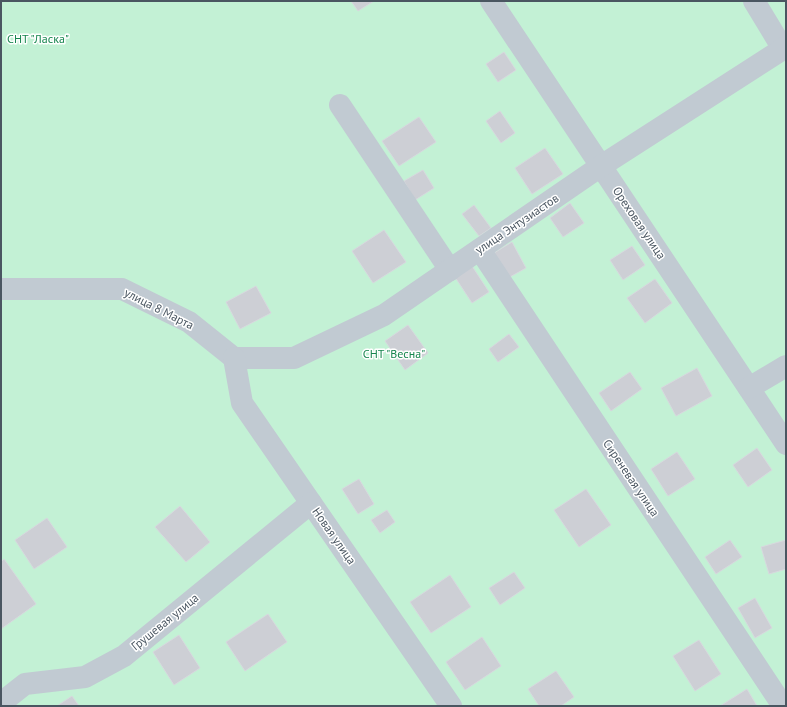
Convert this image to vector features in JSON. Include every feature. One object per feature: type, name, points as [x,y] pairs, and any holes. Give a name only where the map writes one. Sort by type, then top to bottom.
[{"type":"street","name":"Ореховая улица","points":[[491,1],[786,444]]},
{"type":"street","points":[[754,1],[784,48]]},
{"type":"street","name":"улица Энтузиастов","points":[[234,358],[294,358],[384,315],[601,166],[784,48]]},
{"type":"street","points":[[340,104],[450,270]]},
{"type":"street","name":"Сиреневая улица","points":[[480,250],[783,706]]},
{"type":"street","name":"улица 8 Марта","points":[[1,289],[122,289],[189,322],[234,358]]},
{"type":"street","name":"Новая улица","points":[[234,358],[242,404],[451,706]]},
{"type":"street","points":[[749,388],[786,366]]},
{"type":"street","name":"Грушевая улица","points":[[1,703],[25,684],[85,677],[124,656],[311,503]]},
{"type":"green space","name":"СНТ \"Весна\"","points":[[1,1],[786,1],[786,706],[1,706]]},
{"type":"building","points":[[351,1],[374,1],[358,11]]},
{"type":"building","points":[[504,52],[516,70],[498,82],[486,64]]},
{"type":"building","points":[[500,111],[515,133],[501,143],[486,121]]},
{"type":"building","points":[[419,117],[436,142],[399,166],[382,141]]},
{"type":"building","points":[[545,148],[563,174],[532,194],[515,168]]},
{"type":"building","points":[[423,170],[434,188],[415,200],[404,181]]},
{"type":"building","points":[[570,203],[584,223],[563,237],[550,218]]},
{"type":"building","points":[[474,205],[491,228],[479,236],[462,214]]},
{"type":"building","points":[[384,230],[406,262],[373,283],[352,251]]},
{"type":"building","points":[[512,242],[526,268],[508,278],[494,253]]},
{"type":"building","points":[[632,246],[645,265],[623,280],[610,260]]},
{"type":"building","points":[[472,266],[489,292],[472,303],[455,277]]},
{"type":"building","points":[[655,279],[672,303],[645,323],[627,298]]},
{"type":"building","points":[[256,286],[271,313],[240,329],[226,302]]},
{"type":"building","points":[[408,325],[428,353],[405,370],[385,341]]},
{"type":"building","points":[[509,334],[519,347],[498,362],[489,349]]},
{"type":"building","points":[[697,368],[712,396],[676,416],[661,388]]},
{"type":"building","points":[[630,372],[642,389],[611,411],[599,393]]},
{"type":"building","points":[[757,448],[772,470],[748,487],[733,465]]},
{"type":"building","points":[[677,452],[695,479],[668,496],[651,469]]},
{"type":"building","points":[[359,479],[374,504],[358,514],[342,489]]},
{"type":"building","points":[[586,489],[611,525],[579,547],[554,510]]},
{"type":"building","points":[[180,506],[210,542],[186,562],[155,527]]},
{"type":"building","points":[[387,510],[395,522],[380,533],[371,520]]},
{"type":"building","points":[[47,518],[67,547],[34,569],[15,540]]},
{"type":"building","points":[[730,540],[742,557],[716,574],[705,557]]},
{"type":"building","points":[[786,540],[786,569],[769,574],[761,547]]},
{"type":"building","points":[[4,559],[36,604],[1,629],[1,562]]},
{"type":"building","points":[[514,572],[525,588],[500,605],[489,588]]},
{"type":"building","points":[[450,575],[471,607],[431,633],[410,602]]},
{"type":"building","points":[[755,598],[772,628],[755,638],[738,608]]},
{"type":"building","points":[[268,614],[287,642],[245,671],[226,642]]},
{"type":"building","points":[[179,635],[200,668],[174,685],[153,652]]},
{"type":"building","points":[[482,637],[501,666],[465,690],[446,662]]},
{"type":"building","points":[[699,640],[721,674],[695,691],[673,656]]},
{"type":"building","points":[[556,671],[574,697],[561,706],[539,706],[528,689]]},
{"type":"building","points":[[747,689],[757,706],[720,706]]},
{"type":"building","points":[[72,696],[79,706],[57,706]]},
{"type":"park label","name":"СНТ \"Ласка\"","points":[[38,39]]}]
